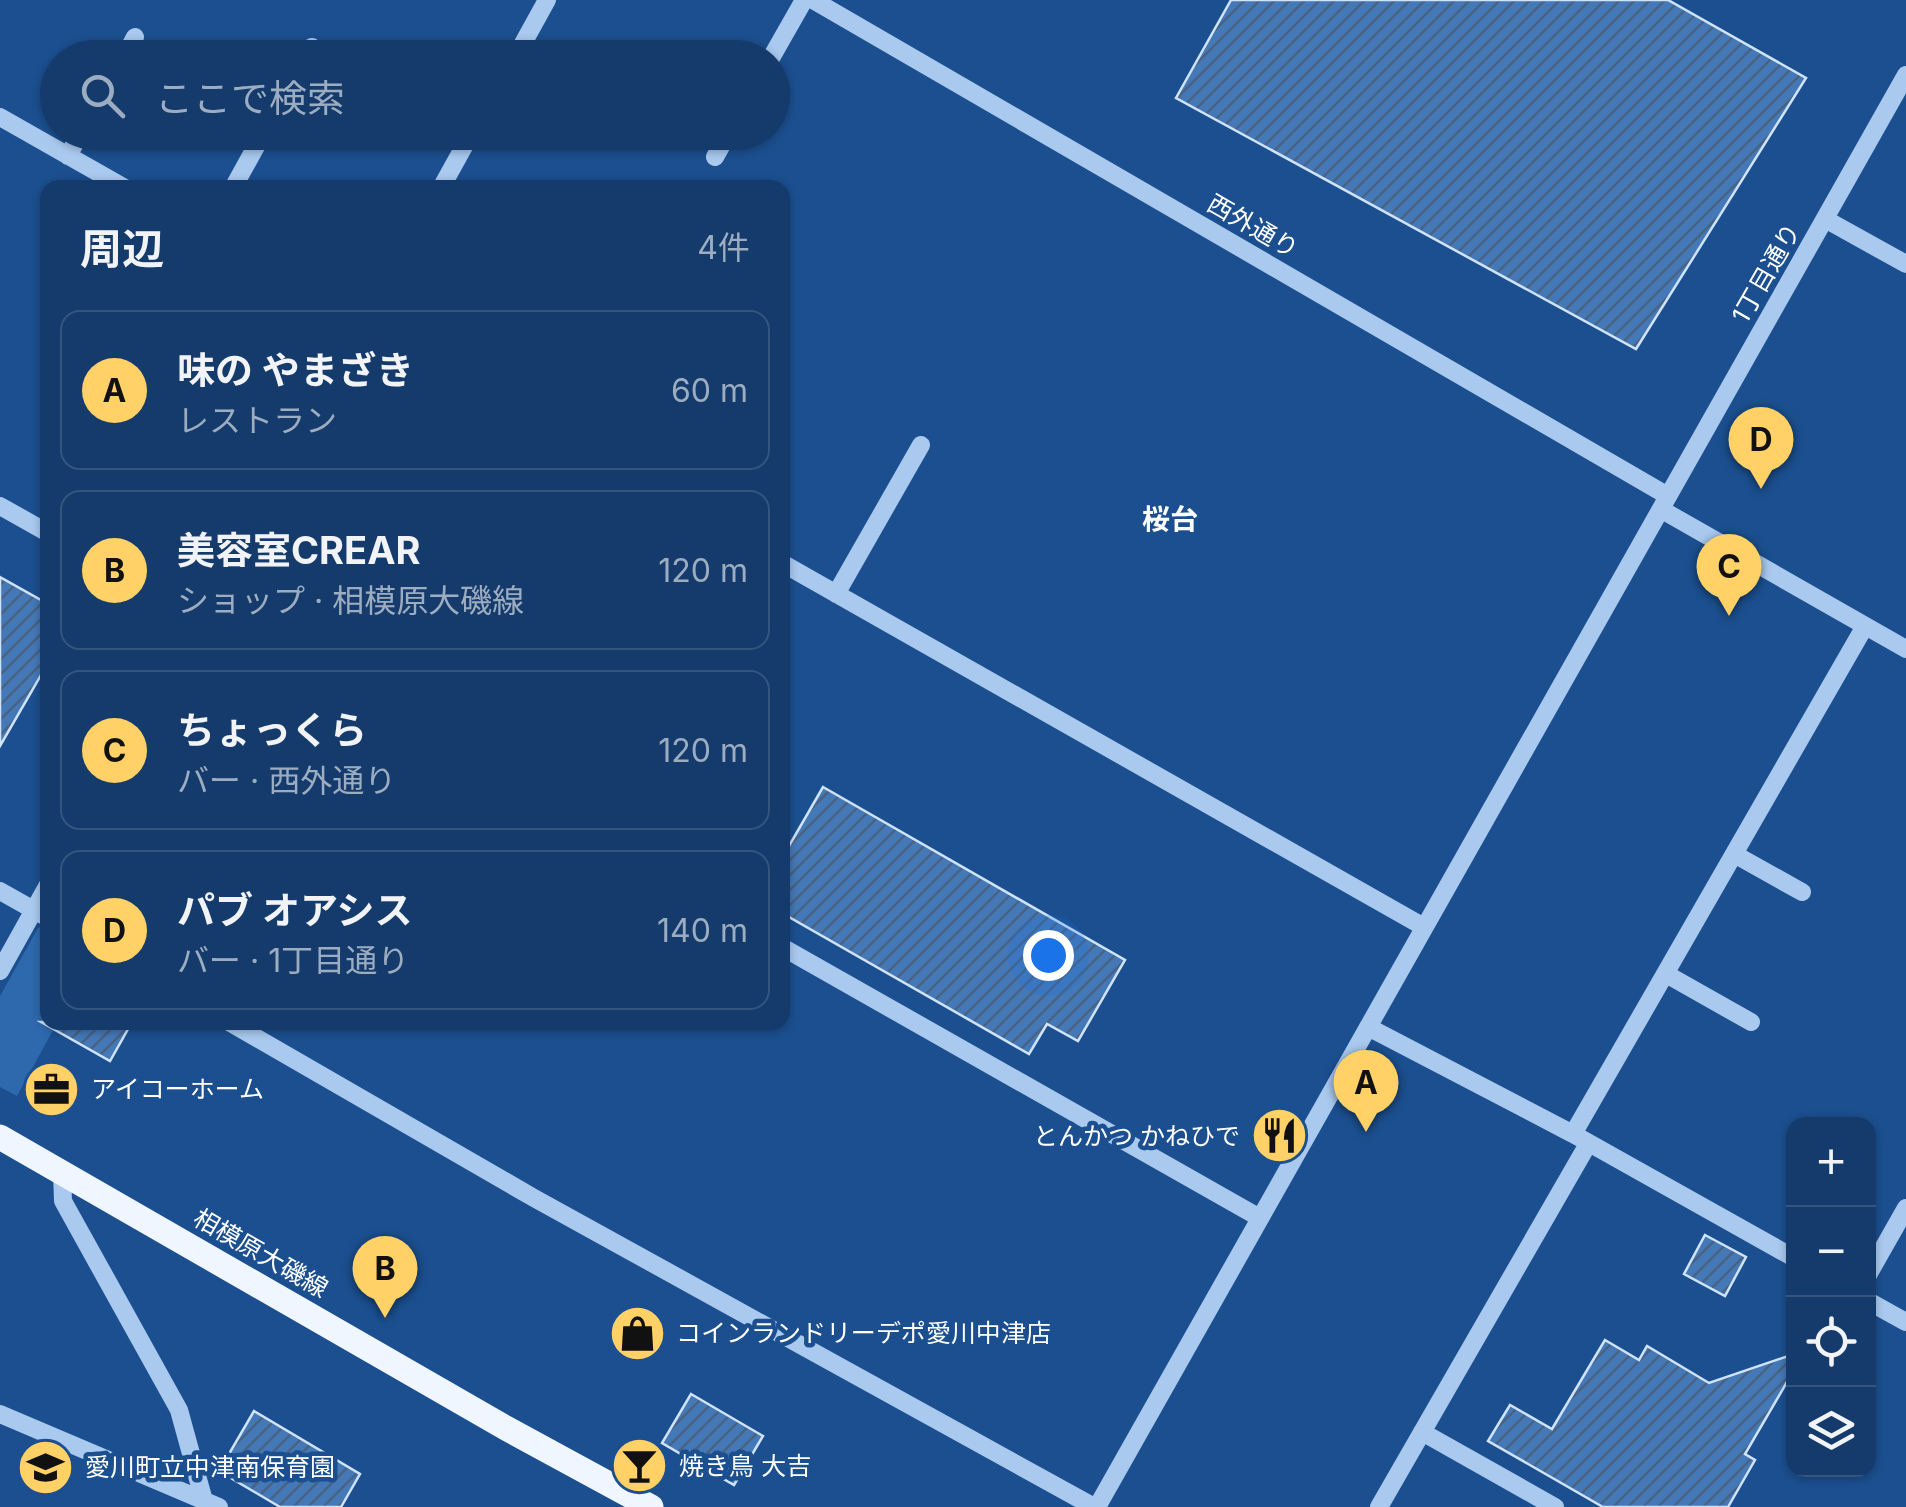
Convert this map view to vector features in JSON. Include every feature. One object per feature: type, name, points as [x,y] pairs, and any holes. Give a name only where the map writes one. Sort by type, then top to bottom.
[{"type":"main road","name":"相模原大磯線","points":[[0,1137],[504,1427],[651,1507]]},
{"type":"street","points":[[525,40],[548,0]]},
{"type":"street","points":[[782,40],[804,0]]},
{"type":"street","name":"西外通り","points":[[813,0],[1906,649]]},
{"type":"street","name":"1丁目通り","points":[[1095,1507],[1906,75]]},
{"type":"street","points":[[0,117],[40,140]]},
{"type":"street","points":[[58,150],[111,180]]},
{"type":"street","points":[[68,156],[71,150]]},
{"type":"street","points":[[237,180],[254,150]]},
{"type":"street","points":[[445,180],[462,150]]},
{"type":"street","points":[[715,157],[719,150]]},
{"type":"street","points":[[1825,219],[1906,264]]},
{"type":"street","points":[[836,594],[920,445]]},
{"type":"street","points":[[0,506],[40,528]]},
{"type":"street","points":[[790,568],[1424,927]]},
{"type":"street","points":[[1379,1507],[1581,1139],[1666,974],[1865,626]]},
{"type":"street","points":[[1734,854],[1802,892]]},
{"type":"street","points":[[0,891],[40,914],[0,971]]},
{"type":"street","points":[[790,952],[1260,1218]]},
{"type":"street","points":[[1666,974],[1751,1022]]},
{"type":"street","points":[[1368,1027],[1581,1139],[1786,1254]]},
{"type":"street","points":[[243,1030],[534,1198],[1095,1507]]},
{"type":"street","points":[[62,1173],[63,1201],[179,1410],[211,1504]]},
{"type":"street","points":[[1876,1261],[1906,1208]]},
{"type":"street","points":[[1876,1305],[1906,1322]]},
{"type":"street","points":[[0,1414],[211,1504]]},
{"type":"street","points":[[1422,1432],[1555,1507]]},
{"type":"shaded area","points":[[38,928],[40,1030],[53,1030],[17,1096],[0,1087],[0,996]]},
{"type":"building","points":[[1231,0],[1668,0],[1806,78],[1636,349],[1176,98]]},
{"type":"building","points":[[0,577],[40,600],[40,677],[0,746]]},
{"type":"building","points":[[823,787],[1125,960],[1078,1041],[1047,1024],[1029,1054],[790,918],[790,844]]},
{"type":"building","points":[[55,1030],[127,1030],[110,1061]]},
{"type":"building","points":[[1705,1235],[1746,1257],[1725,1296],[1684,1274]]},
{"type":"building","points":[[1605,1340],[1639,1360],[1647,1346],[1709,1383],[1786,1357],[1786,1384],[1745,1454],[1755,1460],[1728,1507],[1603,1507],[1488,1441],[1510,1405],[1552,1429]]},
{"type":"building","points":[[691,1394],[763,1436],[734,1485],[662,1443]]},
{"type":"building","points":[[254,1411],[360,1474],[341,1507],[280,1507],[219,1471]]},
{"type":"place","name":"パブ オアシス","points":[[1761,489]]},
{"type":"place","name":"ちょっくら","points":[[1729,616]]},
{"type":"place","name":"アイコーホーム","points":[[52,1089]]},
{"type":"place","name":"味の やまざき","points":[[1366,1132]]},
{"type":"place","name":"とんかつ かねひで","points":[[1279,1136]]},
{"type":"place","name":"美容室CREAR","points":[[385,1318]]},
{"type":"place","name":"コインランドリーデポ愛川中津店","points":[[637,1333]]},
{"type":"place","name":"焼き鳥 大吉","points":[[640,1466]]},
{"type":"place","name":"愛川町立中津南保育園","points":[[46,1467]]},
{"type":"district","name":"桜台","points":[[1170,519]]}]
